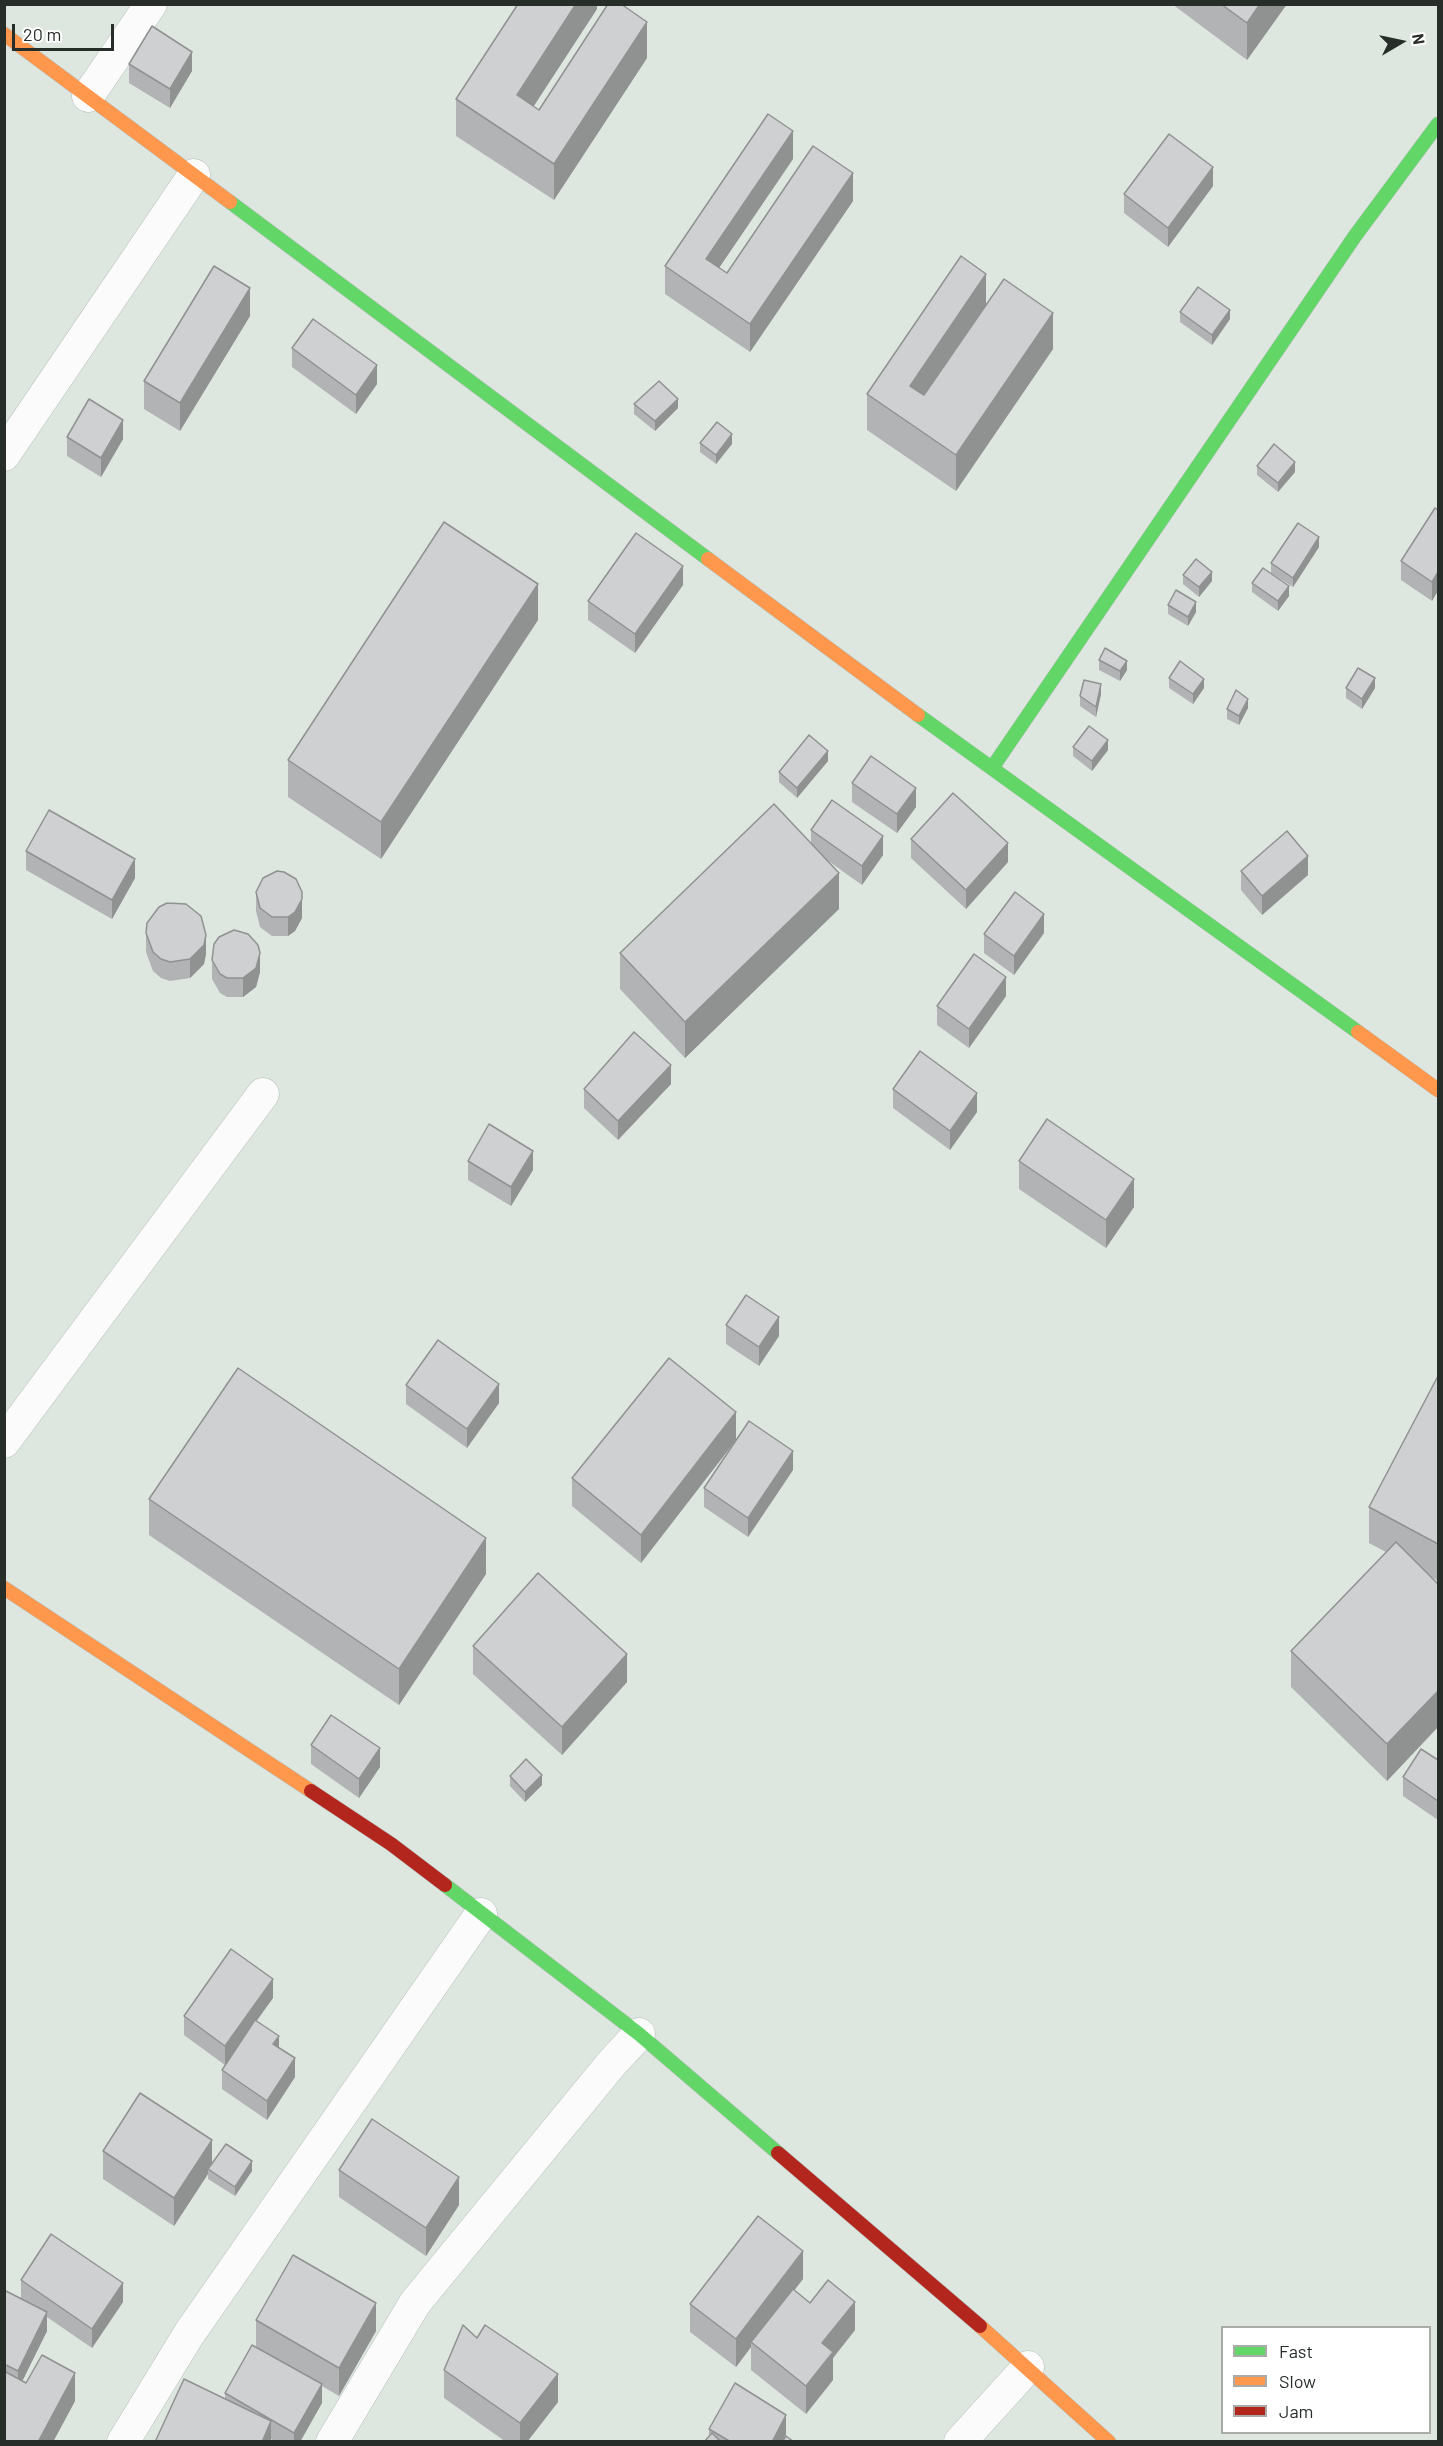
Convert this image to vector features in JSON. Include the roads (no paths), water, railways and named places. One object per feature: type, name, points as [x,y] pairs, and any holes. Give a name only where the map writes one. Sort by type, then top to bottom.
[{"type":"street","points":[[88,96],[151,4]]},
{"type":"street","points":[[4,34],[883,689],[1438,1090]]},
{"type":"street","points":[[992,768],[1355,236],[1438,124]]},
{"type":"street","points":[[4,455],[194,175]]},
{"type":"street","points":[[4,1442],[263,1094]]},
{"type":"street","points":[[4,1588],[391,1844],[639,2034],[1028,2367],[1109,2442]]},
{"type":"street","points":[[123,2442],[189,2334],[481,1914]]},
{"type":"street","points":[[332,2442],[415,2303],[604,2072],[639,2034]]},
{"type":"street","points":[[960,2442],[1028,2367]]}]
